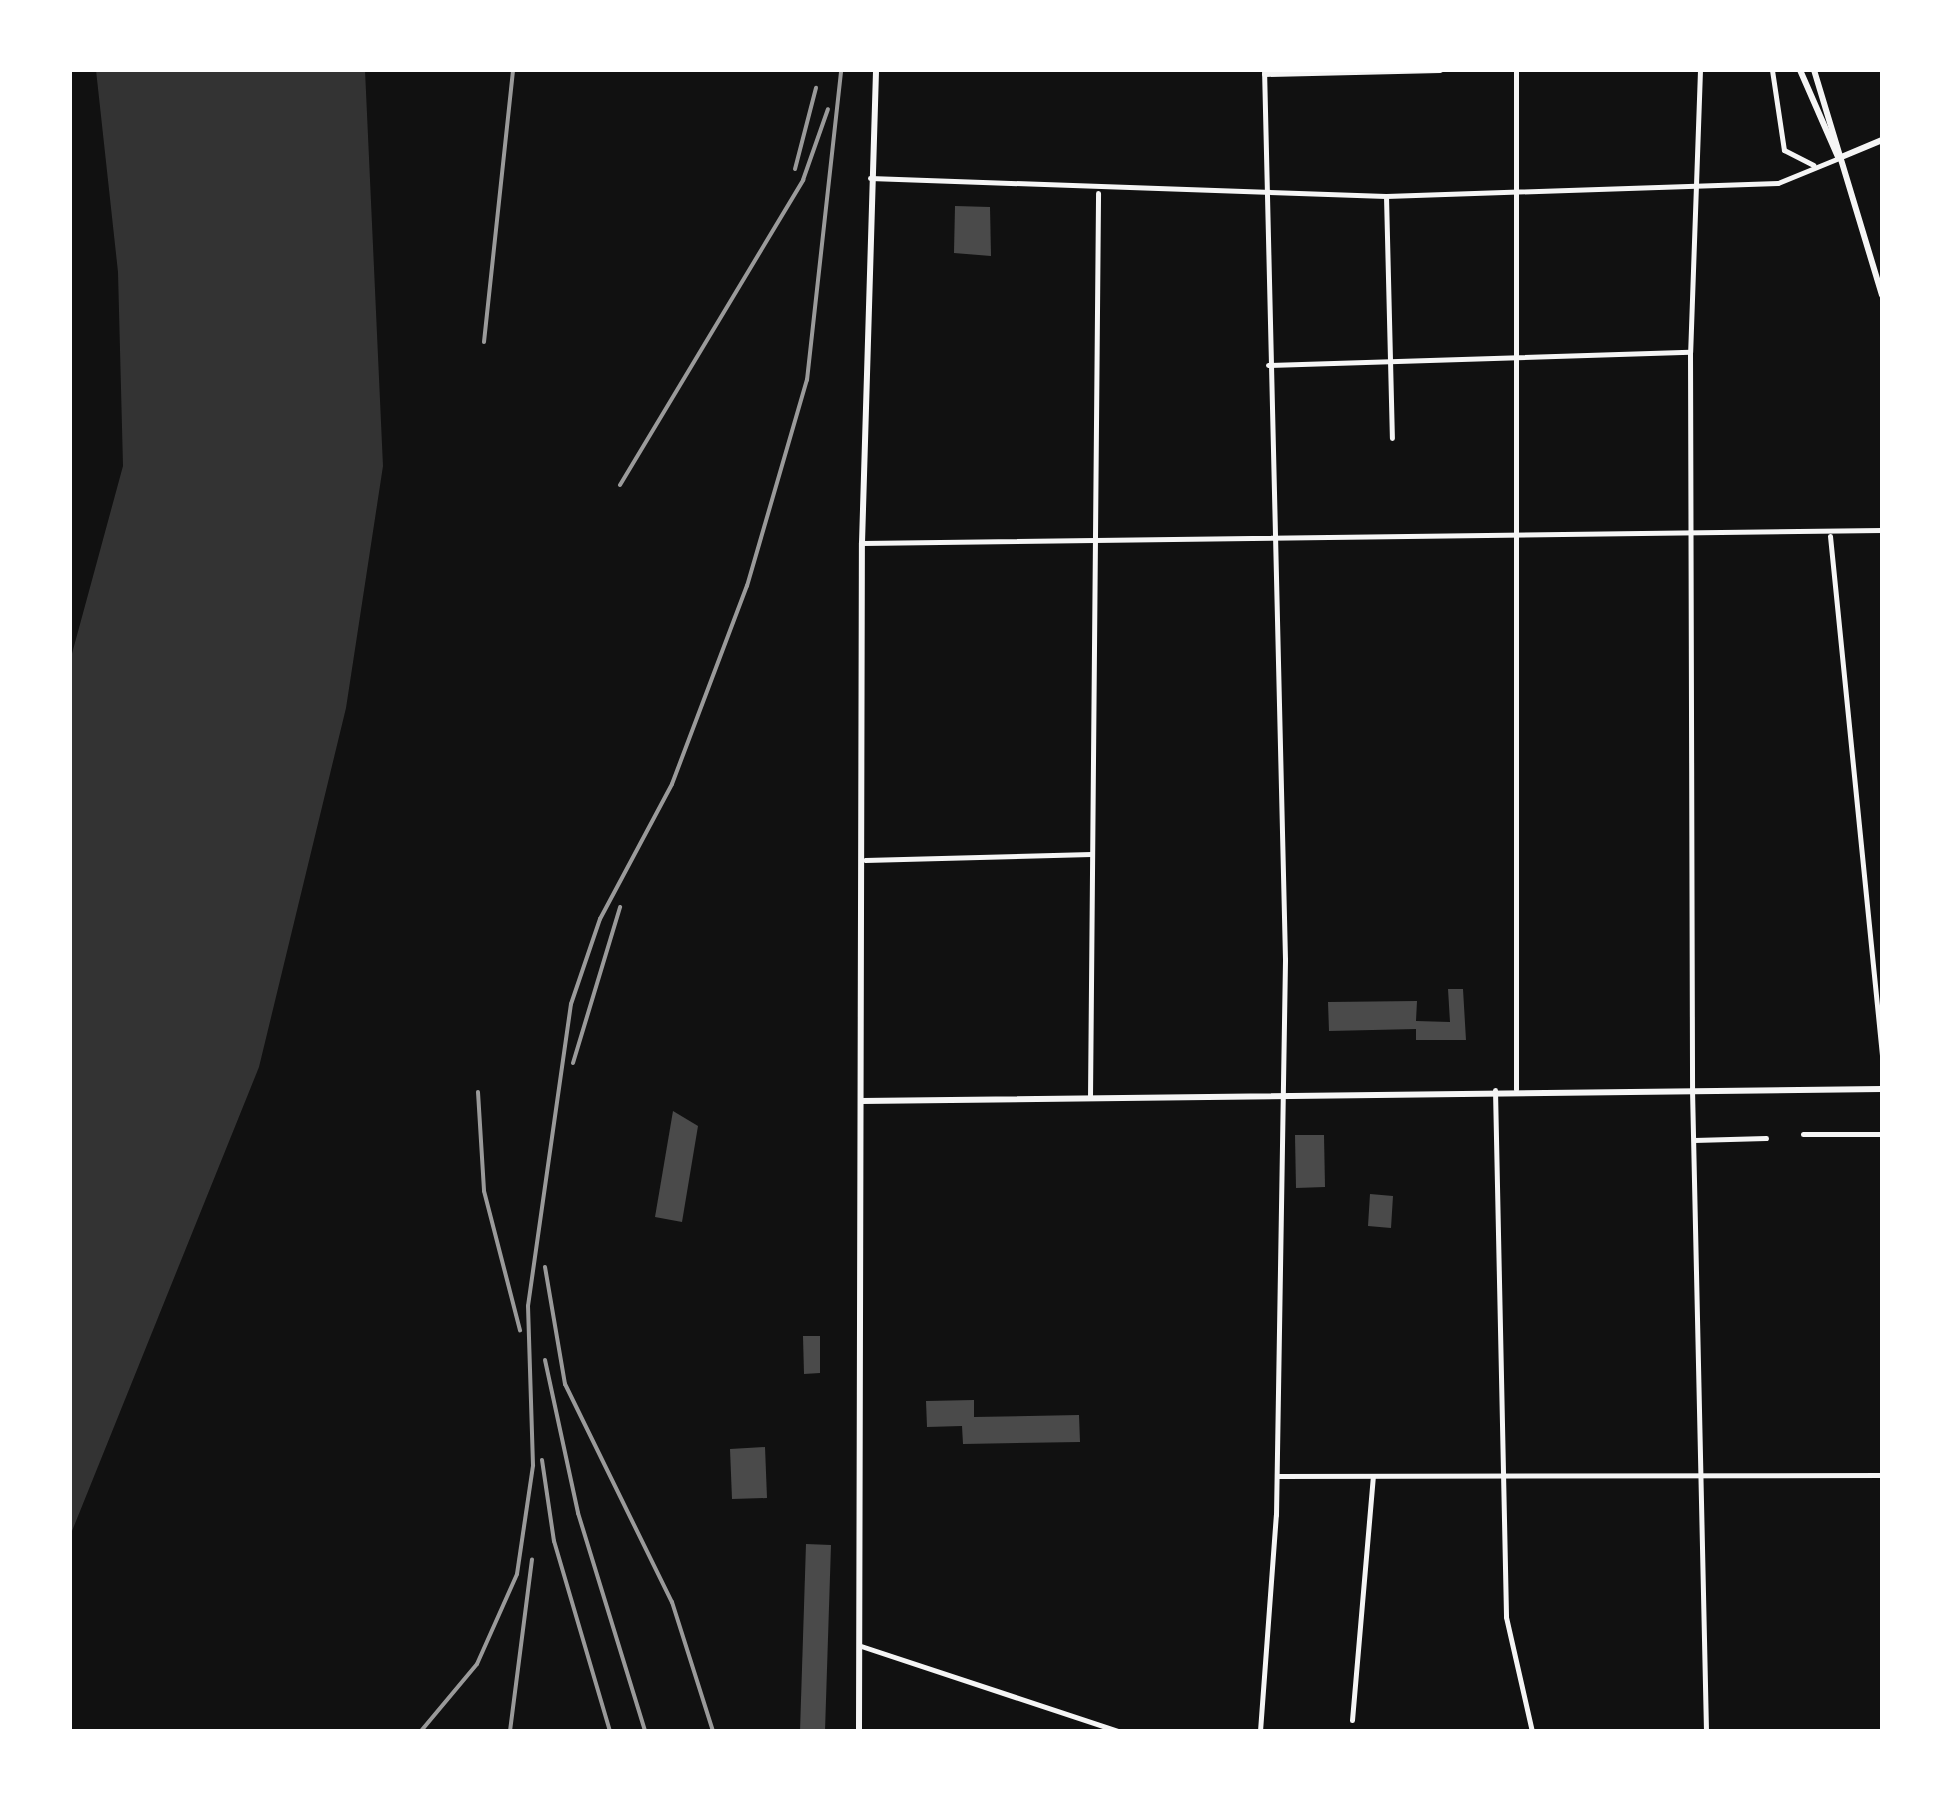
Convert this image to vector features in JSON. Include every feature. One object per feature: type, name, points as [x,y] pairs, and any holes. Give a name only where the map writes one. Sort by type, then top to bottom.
[{"type":"street","points":[[859,1731],[865,860],[862,543],[876,70]]},
{"type":"street","points":[[1260,1731],[1277,1476],[1278,1097],[1284,960],[1264,72],[1440,70]]},
{"type":"street","points":[[1516,70],[1514,192],[1522,536],[1516,1089]]},
{"type":"street","points":[[1700,70],[1690,352],[1694,535],[1692,1089],[1706,1731]]},
{"type":"street","points":[[1772,70],[1784,150],[1816,166]]},
{"type":"street","points":[[1800,70],[1839,158]]},
{"type":"street","points":[[1814,70],[1882,295]]},
{"type":"street","points":[[870,178],[1098,193],[1266,196],[1697,187],[1778,183],[1882,140]]},
{"type":"street","points":[[1090,1098],[1098,193]]},
{"type":"street","points":[[1386,196],[1392,438]]},
{"type":"street","points":[[1268,364],[1690,352]]},
{"type":"street","points":[[862,543],[1274,543],[1882,530]]},
{"type":"street","points":[[1830,534],[1882,1055]]},
{"type":"street","points":[[865,860],[1091,854]]},
{"type":"street","points":[[861,1101],[1278,1097],[1516,1089],[1882,1089]]},
{"type":"street","points":[[1495,1090],[1506,1617],[1532,1731]]},
{"type":"street","points":[[1803,1134],[1882,1134]]},
{"type":"street","points":[[1694,1140],[1766,1138]]},
{"type":"street","points":[[1277,1476],[1882,1474]]},
{"type":"street","points":[[1352,1720],[1373,1476]]},
{"type":"street","points":[[860,1646],[1118,1731]]},
{"type":"shaded area","points":[[96,70],[365,70],[383,466],[346,708],[259,1067],[70,1536],[70,661],[123,466],[118,272]]},
{"type":"building","points":[[955,206],[990,207],[991,256],[954,253]]},
{"type":"building","points":[[1448,989],[1463,989],[1466,1040],[1416,1040],[1416,1029],[1329,1031],[1328,1002],[1417,1001],[1416,1021],[1450,1022]]},
{"type":"building","points":[[673,1111],[698,1126],[682,1222],[655,1217]]},
{"type":"building","points":[[1295,1135],[1324,1135],[1325,1187],[1296,1188]]},
{"type":"building","points":[[1370,1194],[1393,1196],[1391,1228],[1368,1226]]},
{"type":"building","points":[[803,1336],[820,1336],[820,1373],[804,1374]]},
{"type":"building","points":[[974,1400],[974,1417],[1079,1415],[1080,1442],[963,1444],[962,1426],[927,1427],[926,1401]]},
{"type":"building","points":[[765,1447],[767,1498],[732,1499],[730,1449]]},
{"type":"building","points":[[806,1544],[831,1545],[825,1731],[800,1731]]},
{"type":"railway","points":[[484,342],[513,70]]},
{"type":"railway","points":[[421,1731],[477,1664],[517,1574],[533,1465],[528,1306],[571,1004],[600,919],[672,784],[747,586],[807,380],[841,70]]},
{"type":"railway","points":[[795,169],[816,88]]},
{"type":"railway","points":[[620,485],[803,180],[828,109]]},
{"type":"railway","points":[[573,1063],[620,907]]},
{"type":"railway","points":[[478,1092],[484,1191],[520,1330]]},
{"type":"railway","points":[[545,1267],[565,1384],[672,1602],[713,1731]]},
{"type":"railway","points":[[545,1360],[578,1513],[645,1731]]},
{"type":"railway","points":[[542,1460],[554,1541],[610,1731]]},
{"type":"railway","points":[[510,1731],[532,1559]]}]
